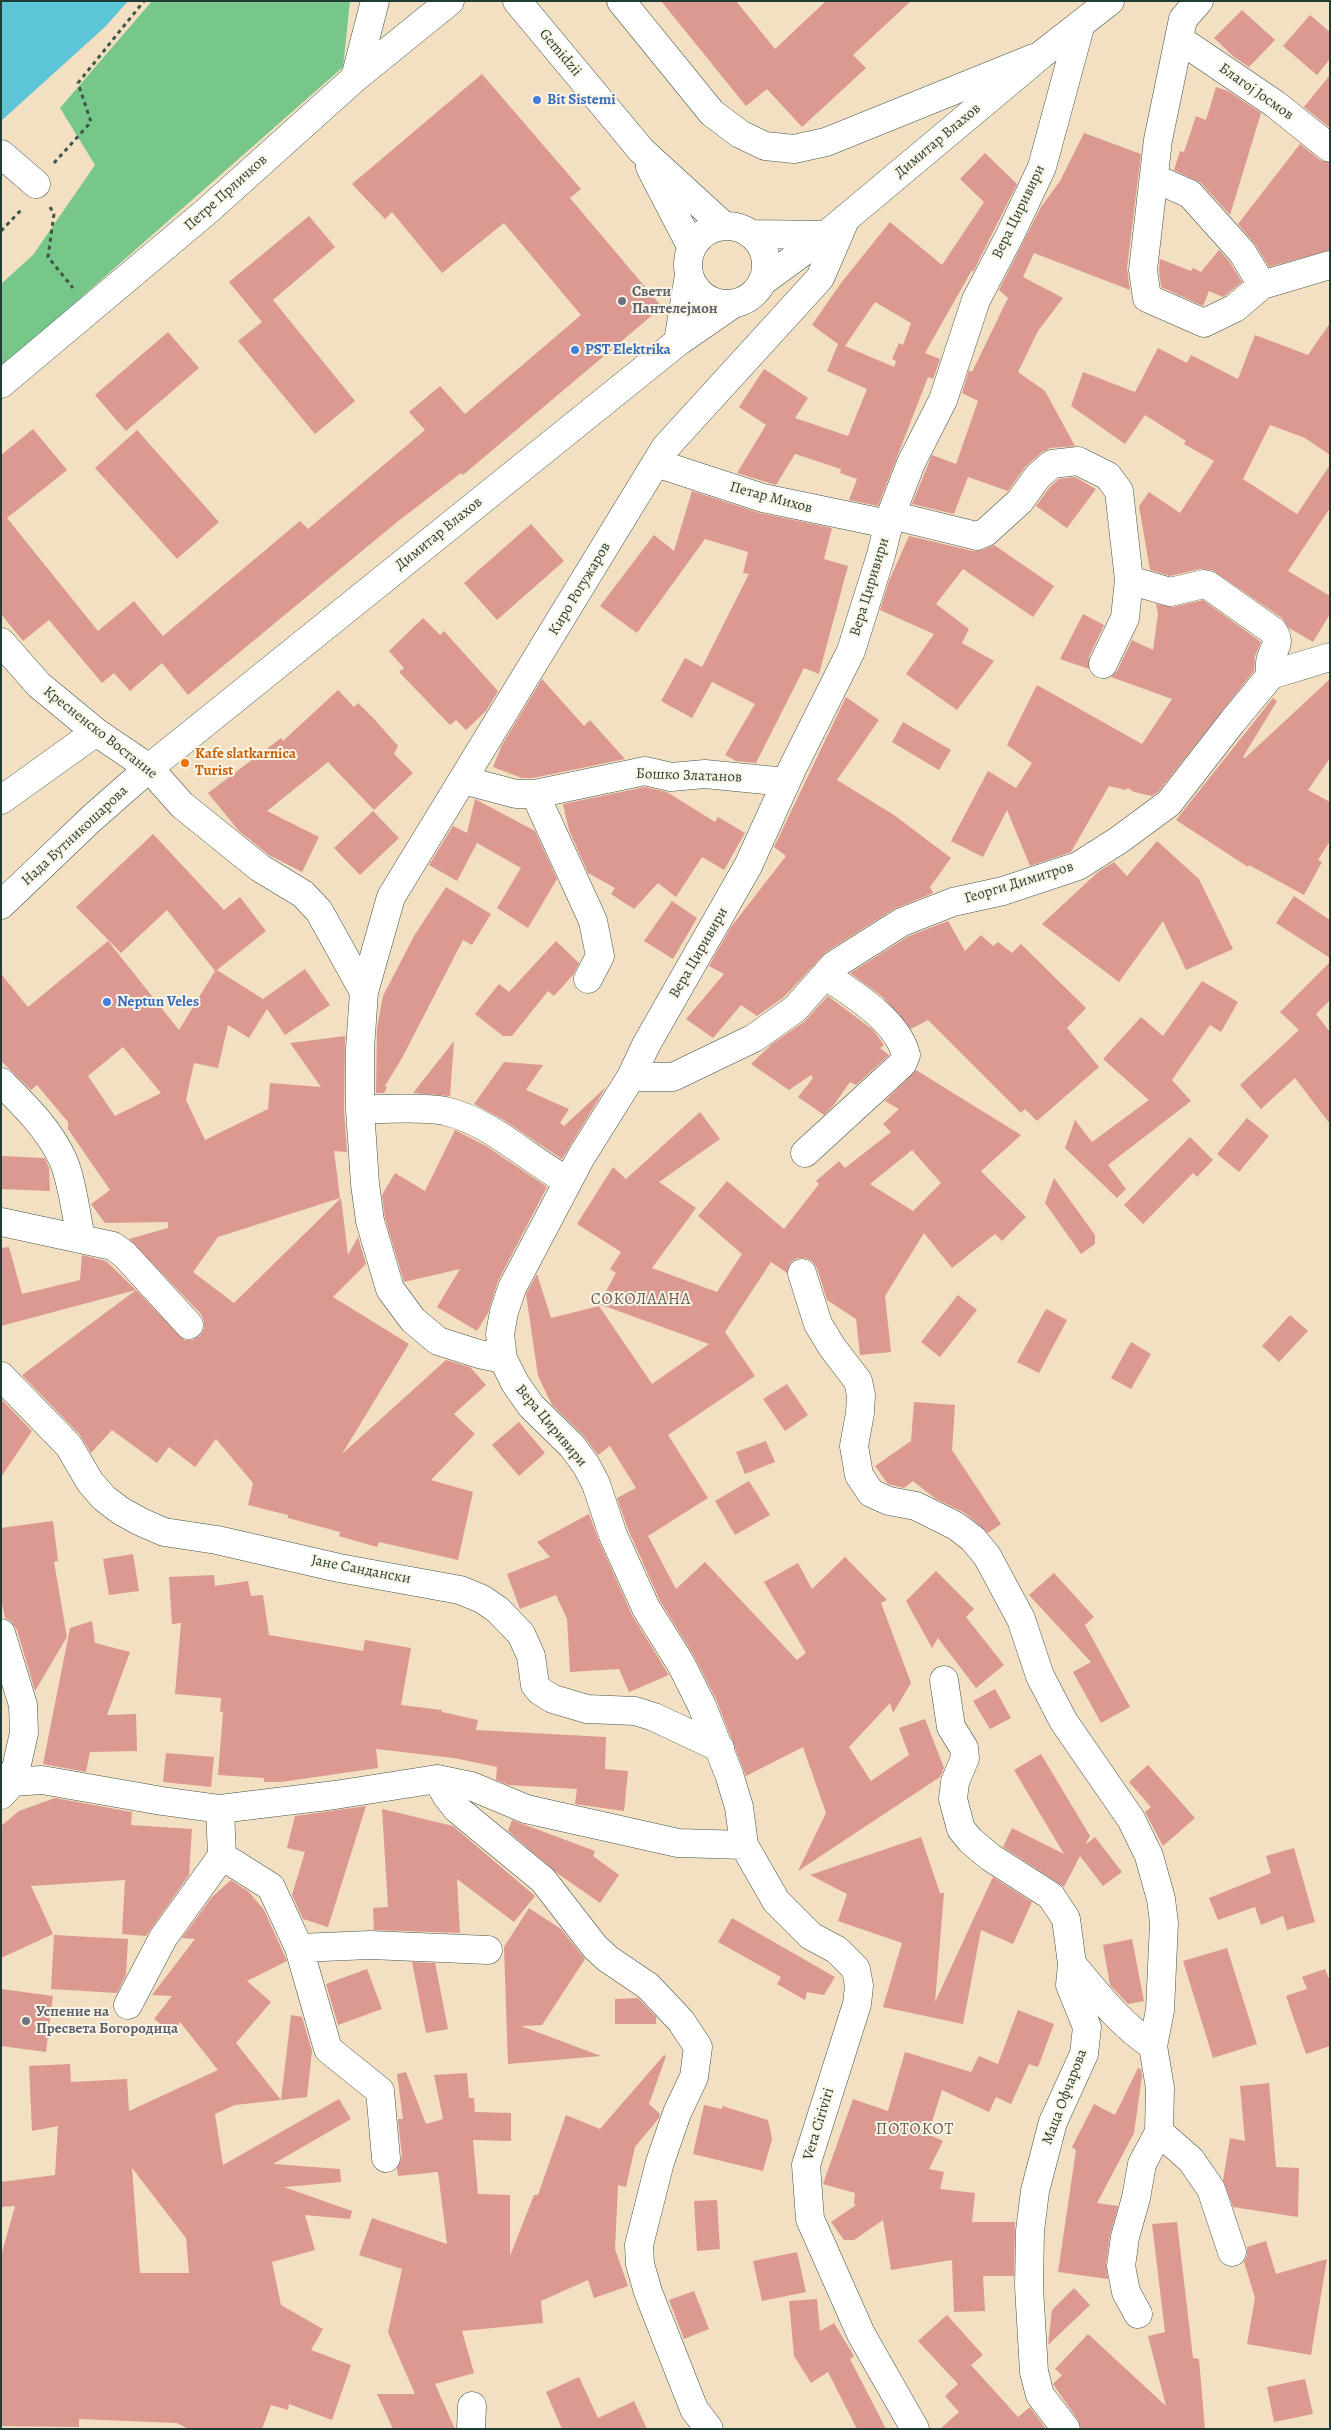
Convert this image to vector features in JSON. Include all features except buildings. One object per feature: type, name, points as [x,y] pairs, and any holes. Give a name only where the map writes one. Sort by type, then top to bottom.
[{"type":"street","name":"Петре Прличков","points":[[1,384],[207,211],[355,78],[450,1]]},
{"type":"street","name":"Gemidzii","points":[[517,1],[640,149]]},
{"type":"street","points":[[621,1],[712,114],[740,134],[765,146],[794,149],[826,142],[1042,55]]},
{"type":"street","name":"Димитар Влахов","points":[[762,282],[826,235],[1042,55],[1080,27],[1110,1]]},
{"type":"street","points":[[1199,1],[1184,19],[1158,140],[1143,270],[1147,298],[1204,322],[1235,308],[1262,285],[1330,265]]},
{"type":"street","points":[[355,78],[376,3]]},
{"type":"street","name":"Вера Циривири","points":[[744,1845],[739,1807],[720,1748],[685,1671],[646,1608],[613,1534],[596,1484],[586,1465],[572,1446],[531,1406],[515,1383],[503,1358],[500,1334],[504,1312],[512,1288],[568,1181],[631,1077],[646,1045],[748,866],[786,782],[851,651],[881,555],[889,519],[911,463],[943,400],[976,300],[1010,235],[1042,167],[1080,27]]},
{"type":"street","name":"Благој Јосмов","points":[[1180,39],[1275,104],[1330,148]]},
{"type":"street","points":[[640,149],[724,226]]},
{"type":"street","points":[[640,149],[692,248]]},
{"type":"street","points":[[1,154],[36,184]]},
{"type":"street","points":[[1154,178],[1190,194],[1242,252],[1262,285]]},
{"type":"street","name":"Киро Рогужаров","points":[[364,992],[391,897],[656,464],[666,448],[820,278],[846,218]]},
{"type":"street","points":[[678,342],[689,275],[688,261],[692,248],[699,237],[711,230],[724,226],[738,228],[750,234],[759,244],[765,256],[766,269],[762,282],[755,293],[745,300],[733,304],[718,304],[705,298],[695,288],[689,275]]},
{"type":"street","points":[[750,234],[826,235]]},
{"type":"street","name":"Димитар Влахов","points":[[149,768],[678,342],[733,304]]},
{"type":"street","name":"Петар Михов","points":[[656,464],[763,498],[966,534],[982,534],[1020,502],[1043,471],[1058,463],[1078,461],[1108,476],[1119,491],[1129,580],[1125,618],[1103,664]]},
{"type":"street","points":[[1129,580],[1170,592],[1204,584],[1218,591],[1273,631],[1278,637],[1278,644],[1269,664],[1271,675],[1330,657]]},
{"type":"street","name":"Кресненско Востание","points":[[1,642],[39,685],[96,732],[149,768],[182,805],[260,868],[303,894],[319,911],[364,992]]},
{"type":"street","name":"Георги Димитров","points":[[631,1077],[673,1076],[754,1038],[795,1009],[834,965],[902,922],[953,902],[1002,891],[1078,866],[1119,840],[1169,803],[1271,675]]},
{"type":"street","points":[[1,800],[96,732]]},
{"type":"street","name":"Нада Бутникошарова","points":[[1,905],[91,818],[149,768]]},
{"type":"street","name":"Бошко Златанов","points":[[463,780],[516,794],[535,794],[645,771],[671,777],[705,774],[786,782]]},
{"type":"street","points":[[535,794],[593,921],[600,956],[588,978]]},
{"type":"street","points":[[805,1153],[902,1064],[906,1055],[902,1044],[881,1017],[856,996],[825,975]]},
{"type":"street","points":[[364,992],[360,1049],[360,1109],[370,1221],[390,1289],[413,1320],[438,1341],[479,1354],[503,1358]]},
{"type":"street","points":[[1,1082],[23,1104],[48,1134],[64,1161],[81,1238]]},
{"type":"street","points":[[360,1109],[446,1111],[497,1134],[549,1171],[568,1181]]},
{"type":"street","points":[[1,1222],[113,1246],[120,1250],[189,1325]]},
{"type":"street","points":[[802,1273],[818,1324],[832,1347],[858,1381],[861,1395],[860,1413],[854,1446],[859,1475],[871,1493],[888,1501],[916,1506],[956,1526],[973,1538],[987,1556],[1021,1619],[1040,1676],[1064,1722],[1131,1819],[1149,1856],[1161,1899],[1164,1923],[1160,2010],[1153,2046],[1160,2088],[1159,2132],[1142,2164],[1136,2198],[1125,2237],[1121,2266],[1126,2292],[1138,2314]]},
{"type":"street","name":"Јане Сандански","points":[[1,1376],[69,1446],[90,1482],[104,1498],[121,1511],[141,1522],[164,1532],[217,1540],[339,1568],[460,1590],[482,1599],[498,1610],[521,1634],[531,1656],[535,1685],[540,1691],[553,1699],[587,1709],[635,1711],[654,1717],[720,1748]]},
{"type":"street","points":[[1,1632],[22,1705],[24,1733],[5,1785],[42,1780],[220,1809],[335,1795],[437,1779],[471,1786],[526,1809],[678,1843],[744,1845]]},
{"type":"street","name":"Маца Офчарова","points":[[944,1680],[951,1727],[964,1748],[965,1758],[955,1782],[953,1798],[961,1829],[990,1858],[1051,1896],[1066,1919],[1072,1964],[1070,1985],[1088,2027],[1084,2054],[1053,2122],[1035,2191],[1030,2232],[1029,2287],[1034,2372],[1040,2395],[1066,2429]]},
{"type":"street","points":[[437,1779],[457,1809],[543,1880],[595,1947],[608,1959],[648,1986],[681,2021],[698,2046],[694,2077],[677,2113],[660,2162],[640,2245],[640,2264],[648,2292],[694,2409],[709,2429]]},
{"type":"street","points":[[128,2005],[163,1938],[222,1856],[220,1809]]},
{"type":"street","name":"Vera Ciriviri","points":[[744,1845],[776,1901],[810,1936],[837,1950],[856,1969],[860,1986],[857,2004],[806,2165],[810,2219],[861,2334],[915,2429]]},
{"type":"street","points":[[222,1856],[271,1887],[299,1948],[328,2049],[380,2091],[386,2158]]},
{"type":"street","points":[[299,1948],[370,1945],[488,1950]]},
{"type":"street","points":[[1072,1964],[1112,2012],[1134,2033],[1153,2046]]},
{"type":"street","points":[[1159,2132],[1191,2160],[1211,2189],[1232,2252]]},
{"type":"path","points":[[90,310],[48,257],[54,214],[36,184],[91,122],[78,83],[144,1]]},
{"type":"green space","points":[[152,1],[350,1],[343,67],[1,368],[1,284],[33,255],[95,165],[60,108]]},
{"type":"water","points":[[1,1],[128,1],[106,26],[1,121]]},
{"type":"place","name":"Bit Sistemi","points":[[537,100]]},
{"type":"place","name":"Свети Пантелејмон","points":[[622,301]]},
{"type":"place","name":"PST Elektrika","points":[[575,350]]},
{"type":"place","name":"Kafe slatkarnica Turist","points":[[185,763]]},
{"type":"place","name":"Neptun Veles","points":[[107,1002]]},
{"type":"place","name":"Успение на Пресвета Богородица","points":[[26,2021]]},
{"type":"district","name":"СОКОЛААНА","points":[[641,1300]]},
{"type":"district","name":"ПОТОКОТ","points":[[915,2130]]}]
